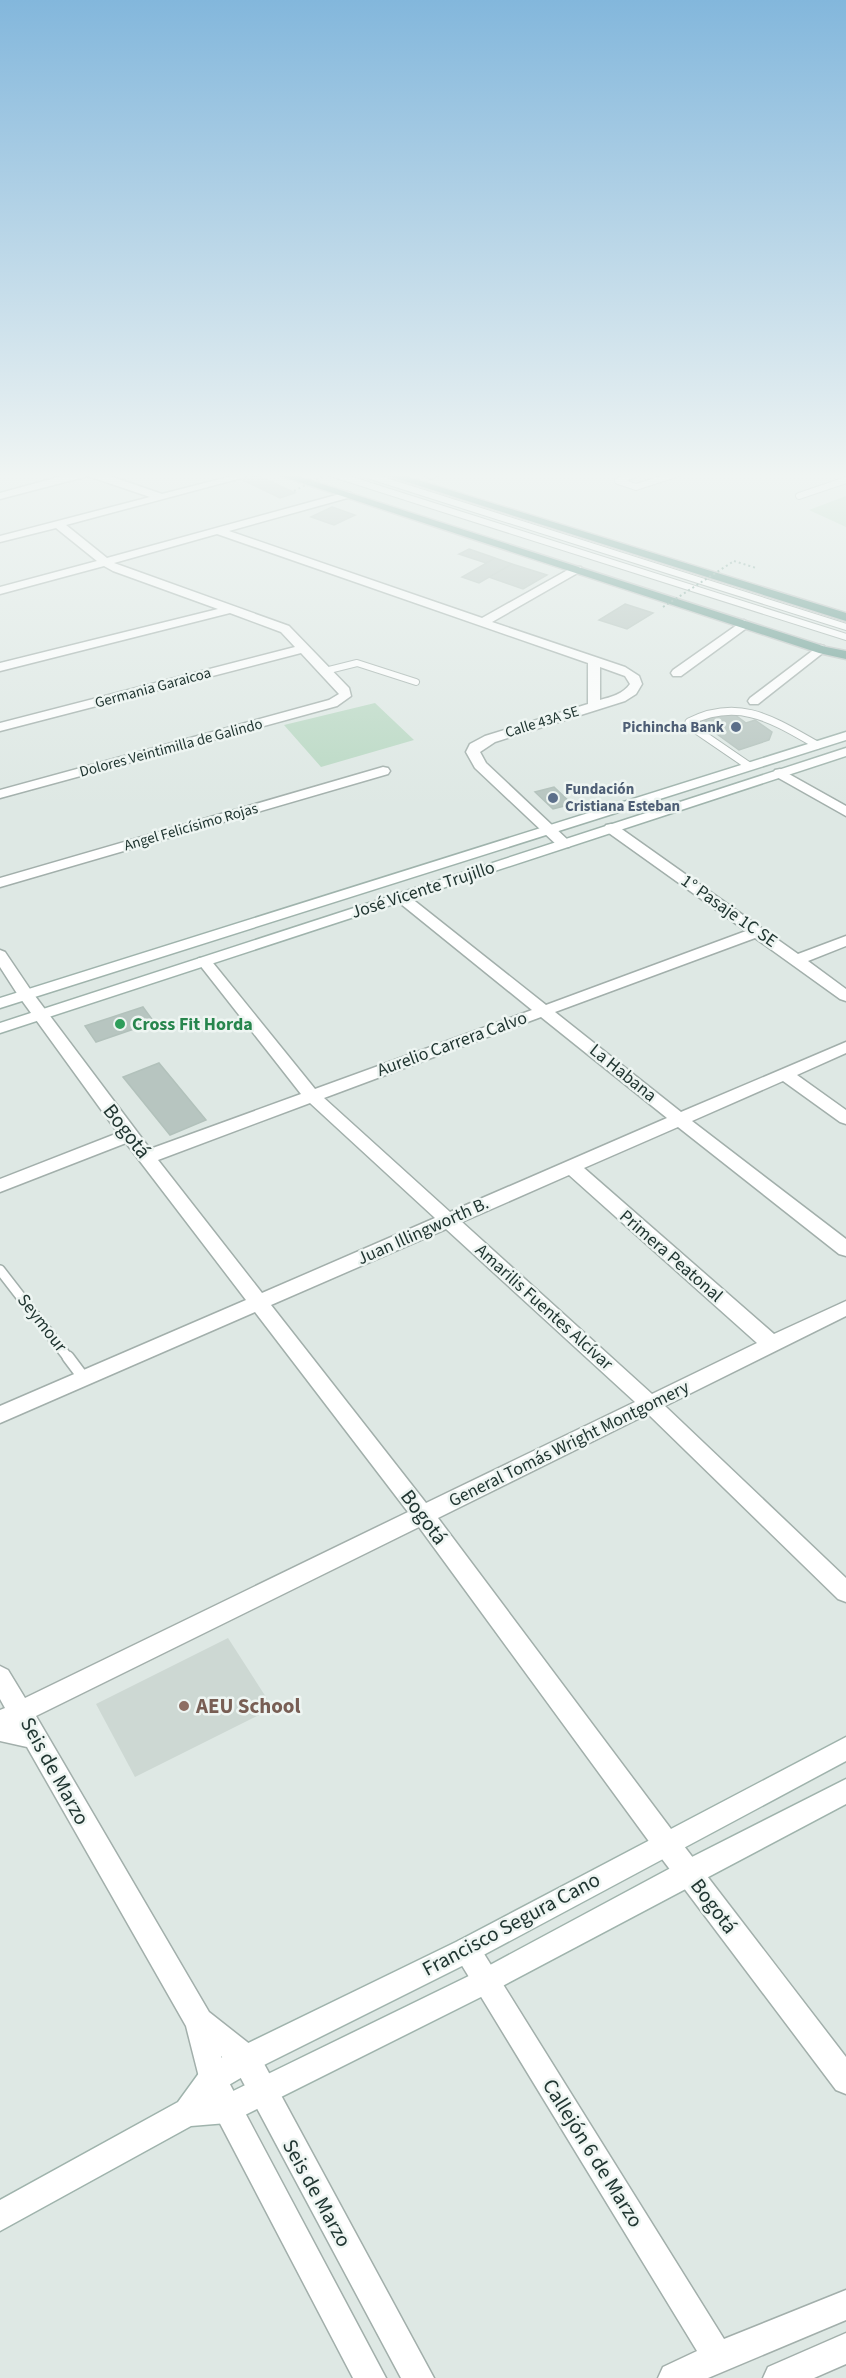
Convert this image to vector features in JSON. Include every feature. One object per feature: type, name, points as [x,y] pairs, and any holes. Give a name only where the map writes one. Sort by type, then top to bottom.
[{"type":"main road","points":[[622,584],[846,660]]},
{"type":"main road","points":[[666,584],[803,627],[846,644]]},
{"type":"main road","points":[[740,584],[846,617]]},
{"type":"main road","points":[[779,584],[846,605]]},
{"type":"main road","points":[[822,650],[846,655]]},
{"type":"street","points":[[0,591],[25,584]]},
{"type":"street","points":[[160,584],[285,630],[325,671]]},
{"type":"street","points":[[370,584],[594,661],[594,706]]},
{"type":"street","points":[[482,623],[551,584]]},
{"type":"street","points":[[0,667],[233,609]]},
{"type":"street","points":[[677,673],[744,624]]},
{"type":"street","name":"Germania Garaicoa","points":[[0,727],[305,648]]},
{"type":"street","points":[[754,701],[822,650]]},
{"type":"street","name":"Calle 43A SE","points":[[548,830],[475,758],[473,752],[475,747],[490,739],[621,698],[634,691],[636,686],[629,672],[594,661]]},
{"type":"street","name":"Dolores Veintimilla de Galindo","points":[[0,794],[341,699],[345,691],[325,671]]},
{"type":"street","name":"José Vicente Trujillo","points":[[0,1003],[846,736]]},
{"type":"street","name":"José Vicente Trujillo","points":[[0,1028],[846,752]]},
{"type":"street","name":"Angel Felicísimo Rojas","points":[[0,884],[383,771]]},
{"type":"street","points":[[780,773],[846,812]]},
{"type":"street","name":"1° Pasaje 1C SE","points":[[611,828],[846,996]]},
{"type":"street","points":[[548,830],[564,843]]},
{"type":"street","name":"La Habana","points":[[401,897],[680,1120],[846,1249]]},
{"type":"street","name":"Aurelio Carrera Calvo","points":[[147,1157],[758,932]]},
{"type":"street","points":[[797,960],[846,941]]},
{"type":"street","name":"Bogotá","points":[[0,955],[26,995],[129,1135],[423,1515],[846,2080]]},
{"type":"street","name":"Amarilis Fuentes Alcívar","points":[[204,961],[312,1096],[650,1404],[846,1592]]},
{"type":"street","name":"Juan Illingworth B.","points":[[0,1415],[846,1047]]},
{"type":"street","points":[[785,1074],[846,1118]]},
{"type":"street","points":[[0,1186],[129,1135]]},
{"type":"street","name":"Primera Peatonal","points":[[571,1167],[772,1344]]},
{"type":"street","name":"General Tomás Wright Montgomery","points":[[11,1716],[846,1308]]},
{"type":"street","name":"Seis de Marzo","points":[[0,1677],[11,1716],[36,1738],[199,2022],[212,2079],[370,2378]]},
{"type":"street","points":[[0,1730],[36,1738]]},
{"type":"street","name":"Francisco Segura Cano","points":[[188,2112],[212,2079],[246,2059],[467,1950],[846,1748]]},
{"type":"street","name":"Francisco Segura Cano","points":[[0,2216],[188,2112],[227,2109],[486,1981],[846,1791]]},
{"type":"street","name":"Callejón 6 de Marzo","points":[[467,1950],[718,2357]]},
{"type":"street","name":"Seis de Marzo","points":[[199,2022],[246,2059],[261,2091],[418,2378]]},
{"type":"street","points":[[674,2378],[718,2357],[846,2305]]},
{"type":"street","points":[[779,2378],[846,2348]]},
{"type":"lane","points":[[671,584],[803,627],[846,637]]},
{"type":"lane","points":[[710,584],[846,627]]},
{"type":"lane","points":[[325,671],[357,663],[416,682]]},
{"type":"lane","points":[[749,766],[692,727],[690,722],[718,711],[739,709],[763,717],[817,745]]},
{"type":"lane","name":"Seymour","points":[[0,1269],[83,1377]]},
{"type":"path","points":[[663,607],[699,584]]},
{"type":"shaded area","name":"AEU School","points":[[228,1638],[273,1708],[135,1777],[96,1704]]},
{"type":"green space","points":[[375,703],[414,740],[321,767],[284,725]]},
{"type":"building","points":[[509,584],[532,584],[523,589]]},
{"type":"building","points":[[625,604],[653,613],[627,629],[599,620]]},
{"type":"building","name":"Pichincha Bank","points":[[730,711],[746,723],[755,720],[772,732],[769,740],[739,750],[699,721]]},
{"type":"building","name":"Fundación Cristiana Esteban","points":[[554,787],[572,804],[553,809],[535,792]]},
{"type":"building","name":"Cross Fit Horda","points":[[143,1007],[154,1022],[96,1042],[85,1026]]},
{"type":"building","points":[[159,1063],[206,1120],[170,1135],[123,1077]]},
{"type":"place","name":"Pichincha Bank","points":[[736,727]]},
{"type":"place","name":"Fundación Cristiana Esteban","points":[[553,798]]},
{"type":"place","name":"Cross Fit Horda","points":[[120,1024]]},
{"type":"place","name":"AEU School","points":[[184,1706]]}]
